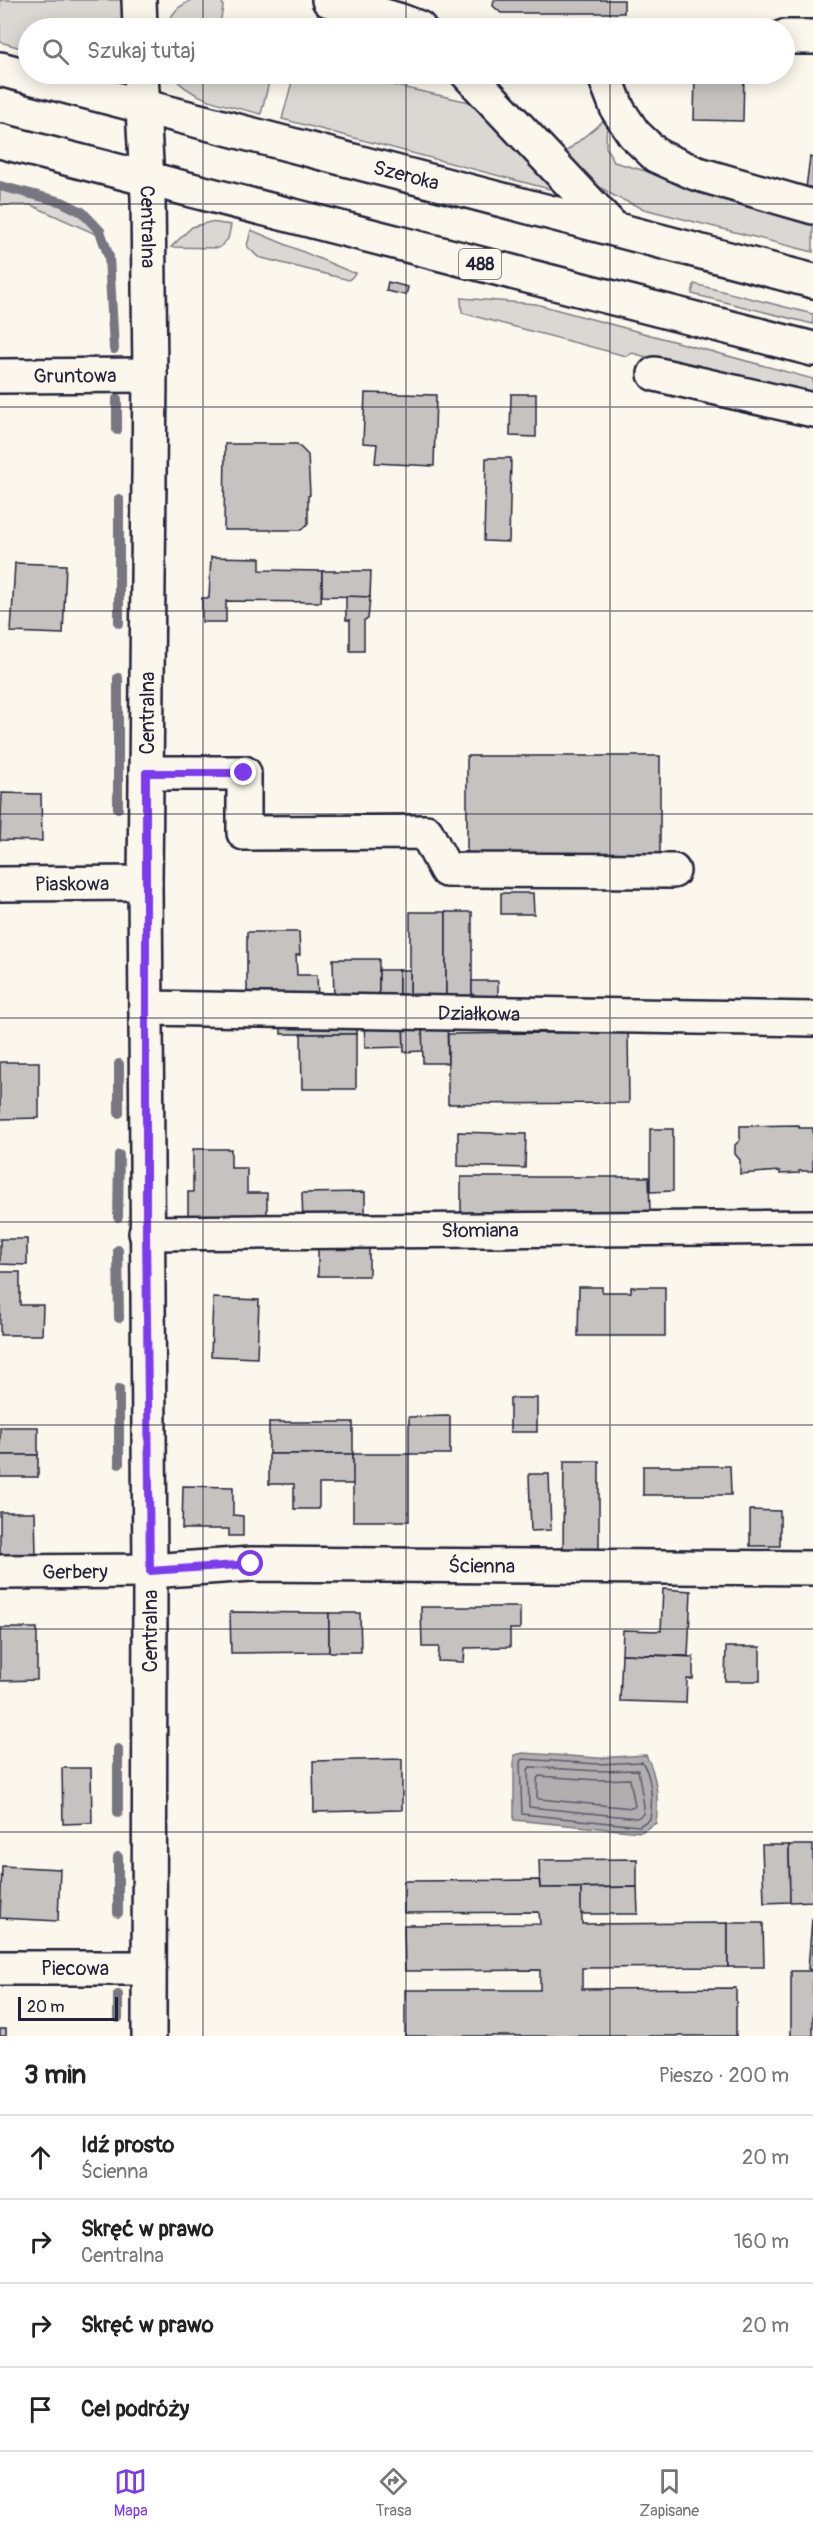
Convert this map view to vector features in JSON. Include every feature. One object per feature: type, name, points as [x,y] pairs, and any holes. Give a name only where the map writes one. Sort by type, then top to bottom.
[{"type":"street","points":[[139,0],[140,18]]},
{"type":"street","points":[[329,0],[391,18]]},
{"type":"street","points":[[795,37],[813,37]]},
{"type":"street","name":"Szeroka","points":[[0,69],[18,74]]},
{"type":"street","name":"Szeroka","points":[[59,84],[813,281]]},
{"type":"street","name":"Centralna","points":[[141,84],[147,179],[150,375],[146,773],[146,1233],[150,1571],[149,2036]]},
{"type":"street","points":[[477,84],[613,228]]},
{"type":"street","points":[[608,84],[618,110],[634,134],[657,156],[695,173],[813,207]]},
{"type":"street","name":"488","points":[[0,141],[813,349]]},
{"type":"street","points":[[655,374],[813,410]]},
{"type":"street","name":"Gruntowa","points":[[0,376],[150,375]]},
{"type":"street","points":[[146,773],[244,773],[244,832],[426,832],[446,870],[673,872]]},
{"type":"street","name":"Piaskowa","points":[[0,884],[146,883]]},
{"type":"street","name":"Działkowa","points":[[146,1008],[813,1018]]},
{"type":"street","name":"Słomiana","points":[[146,1233],[813,1227]]},
{"type":"street","name":"Ścienna","points":[[150,1571],[251,1564],[813,1568]]},
{"type":"street","name":"Gerbery","points":[[0,1572],[150,1571]]},
{"type":"street","name":"Piecowa","points":[[0,1968],[149,1968]]},
{"type":"shaded area","points":[[0,0],[122,0],[122,18],[18,18],[18,47],[0,42]]},
{"type":"shaded area","points":[[191,0],[222,0],[223,7],[221,18],[170,18],[178,8]]},
{"type":"shaded area","points":[[181,84],[268,84],[261,114],[224,105],[190,91]]},
{"type":"shaded area","points":[[291,84],[388,84],[474,103],[557,185],[553,190],[282,119]]},
{"type":"shaded area","points":[[607,118],[606,147],[614,162],[813,218],[813,252],[644,209],[616,197],[595,184],[563,154]]},
{"type":"shaded area","points":[[0,188],[42,197],[70,208],[92,224],[100,236],[31,205],[0,205]]},
{"type":"shaded area","points":[[210,222],[231,225],[228,239],[219,248],[171,247],[192,227]]},
{"type":"shaded area","points":[[251,230],[356,273],[349,280],[258,257],[247,246]]},
{"type":"shaded area","points":[[694,284],[813,314],[813,324],[692,294]]},
{"type":"shaded area","points":[[461,298],[536,304],[813,379],[813,401],[632,353],[626,356],[462,313]]},
{"type":"water","points":[[523,1753],[598,1758],[646,1755],[653,1771],[656,1788],[656,1823],[641,1832],[514,1820],[514,1755]]},
{"type":"building","points":[[494,0],[624,0],[624,13],[501,13],[493,6]]},
{"type":"building","points":[[695,84],[744,84],[743,121],[694,120]]},
{"type":"building","points":[[810,157],[813,158],[813,188],[806,188]]},
{"type":"building","points":[[388,282],[408,287],[406,295],[386,291]]},
{"type":"building","points":[[365,393],[436,395],[434,466],[375,463],[377,444],[363,443]]},
{"type":"building","points":[[511,394],[536,394],[536,437],[510,436]]},
{"type":"building","points":[[225,444],[297,444],[308,455],[310,495],[308,496],[308,524],[301,530],[224,530]]},
{"type":"building","points":[[486,458],[511,458],[509,542],[484,541]]},
{"type":"building","points":[[211,557],[260,558],[260,570],[322,571],[321,602],[226,601],[226,622],[202,622],[202,598],[209,598]]},
{"type":"building","points":[[15,563],[66,565],[63,634],[11,632]]},
{"type":"building","points":[[322,571],[371,571],[370,597],[322,596]]},
{"type":"building","points":[[346,596],[370,597],[368,619],[364,620],[364,651],[350,651],[350,620],[346,620]]},
{"type":"building","points":[[467,756],[660,756],[660,857],[464,856],[464,852],[467,852]]},
{"type":"building","points":[[2,793],[41,794],[42,841],[0,840]]},
{"type":"building","points":[[501,893],[533,893],[534,914],[501,914]]},
{"type":"building","points":[[410,912],[446,912],[446,998],[410,999]]},
{"type":"building","points":[[446,912],[472,912],[472,998],[446,998]]},
{"type":"building","points":[[247,932],[299,932],[300,955],[296,955],[297,975],[317,975],[318,1000],[247,1001]]},
{"type":"building","points":[[333,959],[379,959],[379,999],[334,999]]},
{"type":"building","points":[[379,970],[399,970],[399,999],[379,999]]},
{"type":"building","points":[[399,970],[410,970],[410,999],[399,999]]},
{"type":"building","points":[[472,981],[498,981],[498,999],[472,998]]},
{"type":"building","points":[[403,1018],[404,1047],[365,1048],[364,1019]]},
{"type":"building","points":[[403,1018],[422,1018],[423,1051],[404,1052]]},
{"type":"building","points":[[422,1018],[447,1018],[448,1063],[423,1063]]},
{"type":"building","points":[[281,1019],[356,1019],[356,1034],[281,1034]]},
{"type":"building","points":[[628,1032],[629,1103],[448,1104],[448,1034]]},
{"type":"building","points":[[301,1034],[356,1034],[356,1089],[302,1089]]},
{"type":"building","points":[[0,1062],[39,1062],[39,1118],[0,1119]]},
{"type":"building","points":[[799,1125],[799,1128],[813,1128],[813,1171],[740,1174],[740,1160],[735,1154],[735,1145],[740,1140],[740,1126]]},
{"type":"building","points":[[650,1129],[673,1129],[673,1191],[650,1192]]},
{"type":"building","points":[[458,1132],[526,1134],[525,1168],[458,1166]]},
{"type":"building","points":[[193,1149],[231,1149],[231,1168],[247,1168],[247,1193],[267,1193],[267,1223],[188,1223],[188,1192],[193,1192]]},
{"type":"building","points":[[461,1177],[649,1177],[650,1213],[461,1213]]},
{"type":"building","points":[[365,1192],[365,1222],[303,1223],[302,1193]]},
{"type":"building","points":[[0,1239],[27,1239],[27,1265],[0,1264]]},
{"type":"building","points":[[318,1249],[369,1249],[369,1276],[318,1276]]},
{"type":"building","points":[[0,1272],[20,1272],[20,1305],[43,1305],[42,1335],[0,1335]]},
{"type":"building","points":[[579,1287],[602,1287],[602,1292],[631,1292],[631,1287],[665,1287],[665,1336],[578,1336]]},
{"type":"building","points":[[213,1298],[259,1300],[257,1358],[211,1356]]},
{"type":"building","points":[[510,1398],[537,1398],[537,1432],[510,1432]]},
{"type":"building","points":[[450,1416],[450,1454],[409,1454],[409,1417]]},
{"type":"building","points":[[269,1422],[353,1422],[353,1454],[269,1454]]},
{"type":"building","points":[[0,1427],[38,1427],[38,1455],[0,1455]]},
{"type":"building","points":[[269,1454],[353,1454],[354,1484],[319,1484],[319,1509],[294,1509],[294,1484],[269,1484]]},
{"type":"building","points":[[353,1454],[409,1454],[409,1521],[353,1521]]},
{"type":"building","points":[[0,1455],[38,1455],[38,1477],[0,1477]]},
{"type":"building","points":[[564,1461],[599,1461],[599,1551],[563,1551]]},
{"type":"building","points":[[643,1466],[730,1466],[731,1495],[643,1495]]},
{"type":"building","points":[[529,1474],[549,1474],[551,1530],[531,1531]]},
{"type":"building","points":[[183,1486],[233,1487],[233,1515],[243,1516],[243,1536],[229,1536],[229,1529],[182,1529]]},
{"type":"building","points":[[750,1510],[780,1511],[780,1546],[750,1546]]},
{"type":"building","points":[[0,1512],[35,1512],[36,1555],[0,1556]]},
{"type":"building","points":[[663,1589],[691,1591],[688,1656],[622,1654],[623,1630],[661,1631]]},
{"type":"building","points":[[421,1607],[520,1607],[520,1629],[510,1629],[510,1647],[465,1648],[464,1662],[438,1661],[439,1647],[422,1647]]},
{"type":"building","points":[[230,1612],[329,1613],[329,1652],[231,1653]]},
{"type":"building","points":[[329,1613],[360,1613],[361,1652],[329,1652]]},
{"type":"building","points":[[0,1628],[37,1628],[37,1680],[0,1681]]},
{"type":"building","points":[[726,1647],[760,1647],[760,1681],[725,1681]]},
{"type":"building","points":[[622,1654],[693,1657],[693,1679],[687,1679],[686,1703],[620,1701]]},
{"type":"building","points":[[402,1759],[402,1810],[314,1812],[313,1761]]},
{"type":"building","points":[[62,1768],[91,1768],[92,1823],[63,1824]]},
{"type":"building","points":[[762,1845],[789,1845],[790,1902],[764,1903]]},
{"type":"building","points":[[789,1845],[813,1845],[813,1901],[790,1902]]},
{"type":"building","points":[[637,1859],[637,1887],[540,1888],[539,1860]]},
{"type":"building","points":[[2,1866],[60,1869],[58,1921],[0,1918]]},
{"type":"building","points":[[539,1880],[540,1888],[581,1888],[582,1924],[728,1923],[728,1967],[582,1968],[582,1989],[736,1988],[736,2036],[405,2036],[405,1990],[540,1990],[540,1970],[405,1971],[404,1925],[540,1924],[539,1912],[404,1913],[404,1881]]},
{"type":"building","points":[[637,1887],[638,1914],[581,1914],[581,1888]]},
{"type":"building","points":[[813,1920],[813,1970],[808,1969]]},
{"type":"building","points":[[728,1923],[763,1923],[764,1967],[728,1967]]},
{"type":"building","points":[[791,1971],[813,1971],[813,2036],[791,2036]]},
{"type":"building","points":[[0,2029],[6,2029],[6,2036],[0,2036]]},
{"type":"waterway","points":[[0,186],[62,202],[82,212],[100,231],[109,257],[114,349]]},
{"type":"waterway","points":[[117,399],[117,430]]},
{"type":"waterway","points":[[119,499],[119,623]]},
{"type":"waterway","points":[[118,678],[118,808]]},
{"type":"waterway","points":[[119,1064],[119,1113]]},
{"type":"waterway","points":[[118,1217],[119,1155]]},
{"type":"waterway","points":[[118,1250],[119,1318]]},
{"type":"waterway","points":[[119,1389],[119,1464]]},
{"type":"waterway","points":[[118,1749],[118,1812]]},
{"type":"waterway","points":[[118,1857],[118,1913]]},
{"type":"waterway","points":[[118,1995],[118,2018]]},
{"type":"route","points":[[244,773],[146,773],[146,1233],[150,1571],[251,1564]]}]
